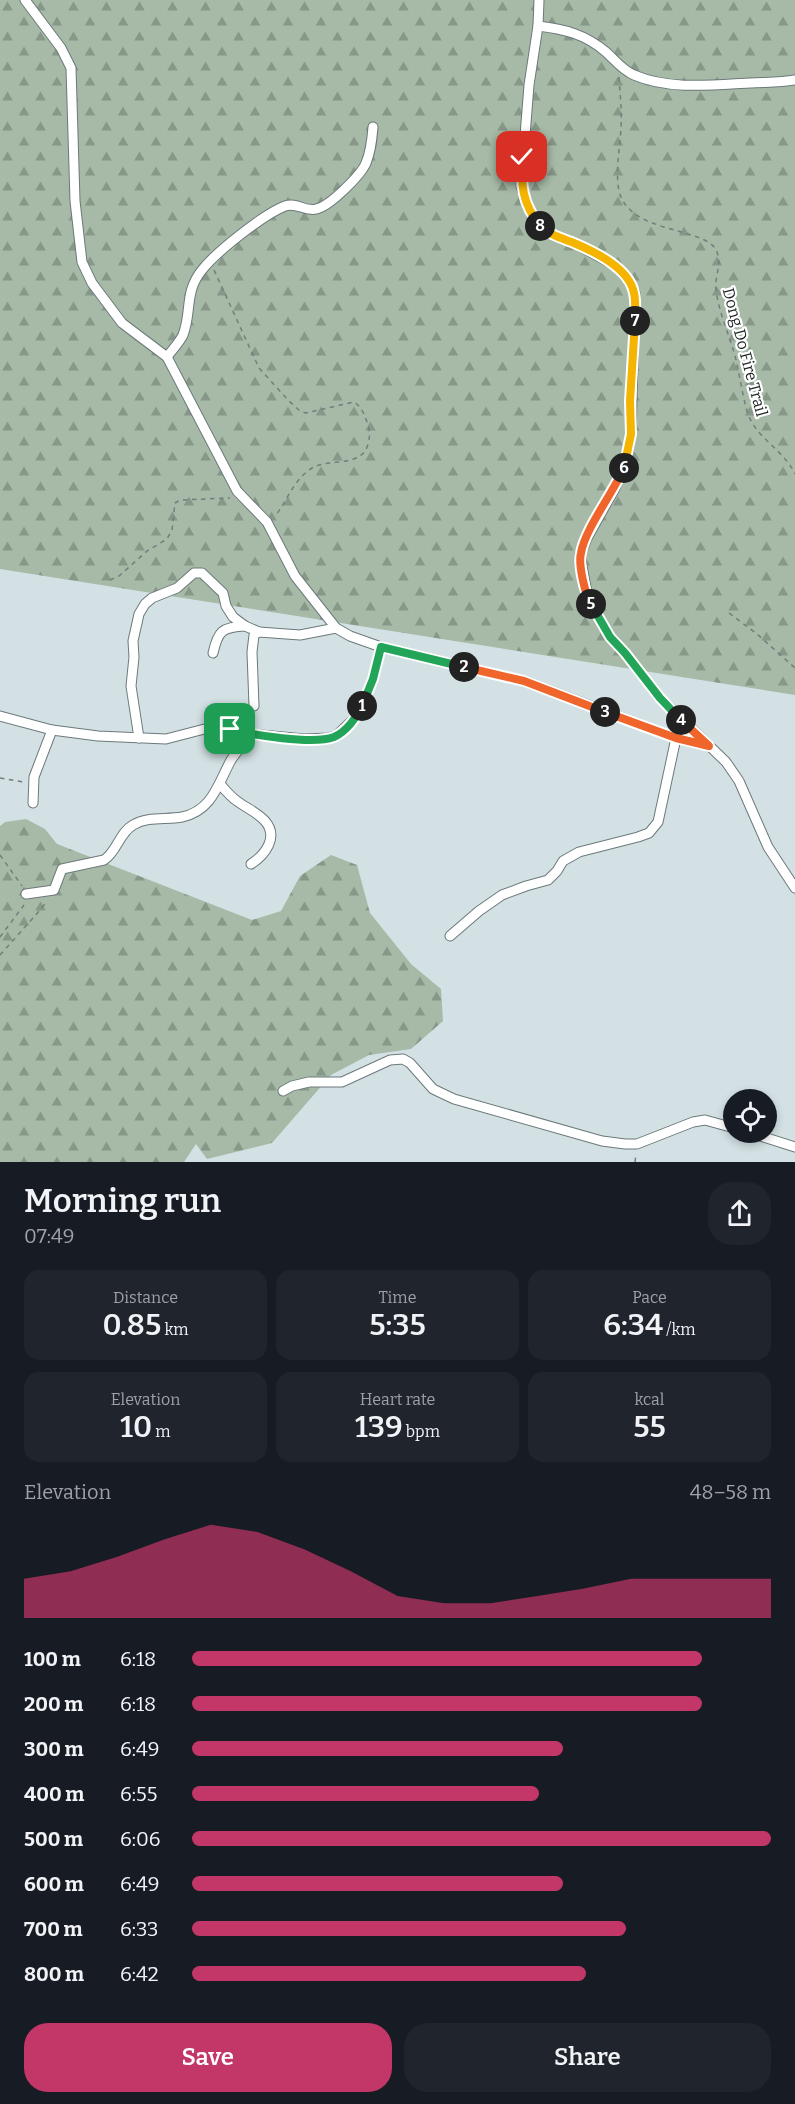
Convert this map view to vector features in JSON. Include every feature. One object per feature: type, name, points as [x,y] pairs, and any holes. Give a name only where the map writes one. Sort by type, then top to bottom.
[{"type":"street","points":[[25,0],[61,48],[71,68],[75,201],[82,262],[92,283],[122,323],[167,357],[223,467],[243,498],[267,522],[295,576],[336,628],[350,636],[381,647],[524,681],[676,738],[709,746]]},
{"type":"street","points":[[539,0],[521,186],[532,216],[541,228],[616,266],[628,280],[634,293],[631,434],[626,463],[614,490],[586,537],[580,555],[588,598],[610,637],[660,698],[726,762],[739,781],[768,848],[795,888]]},
{"type":"street","points":[[538,26],[578,33],[595,43],[632,75],[670,84],[729,84],[795,80]]},
{"type":"street","points":[[167,357],[182,335],[188,311],[188,296],[202,269],[251,226],[283,207],[292,204],[315,210],[342,191],[365,166],[371,148],[373,127]]},
{"type":"street","points":[[139,738],[131,686],[134,635],[140,614],[145,604],[152,598],[177,588],[194,573],[202,573],[223,593],[226,606],[233,617],[259,632],[300,635],[336,628]]},
{"type":"street","points":[[213,653],[222,630],[245,626]]},
{"type":"street","points":[[254,706],[253,641],[254,635],[259,632]]},
{"type":"street","points":[[0,716],[52,730],[98,736],[166,739],[220,725],[250,735],[306,739],[336,736],[358,715],[373,679],[381,647]]},
{"type":"street","points":[[33,803],[34,777],[52,730]]},
{"type":"street","points":[[26,894],[54,890],[62,869],[104,860],[110,856],[131,826],[143,820],[182,817],[195,813],[209,803],[232,759],[250,735]]},
{"type":"street","points":[[450,936],[466,921],[502,895],[548,880],[563,861],[579,852],[649,833],[658,822],[676,738]]},
{"type":"street","points":[[220,784],[236,800],[264,819],[270,827],[271,839],[266,850],[251,864]]},
{"type":"street","points":[[283,1091],[309,1082],[342,1082],[390,1059],[403,1059],[410,1063],[433,1089],[454,1099],[602,1142],[637,1144],[693,1122],[705,1120],[723,1125]]},
{"type":"street","points":[[777,1141],[795,1147]]},
{"type":"path","name":"Dong Do Fire Trail","points":[[618,65],[621,127],[618,155],[619,191],[623,200],[636,214],[656,225],[706,240],[716,248],[719,260],[716,287],[747,410],[752,424],[795,474]]},
{"type":"path","points":[[209,262],[222,283],[259,368],[289,401],[300,411],[306,413],[354,402],[359,405],[371,434],[368,447],[362,456],[313,467],[300,477],[276,515],[267,522]]},
{"type":"path","points":[[110,580],[119,576],[147,551],[167,539],[172,530],[175,503],[180,500],[243,498]]},
{"type":"path","points":[[729,613],[795,668]]},
{"type":"path","points":[[0,778],[35,785]]},
{"type":"path","points":[[0,855],[21,883],[26,894],[25,903],[0,937]]},
{"type":"path","points":[[0,955],[42,909],[54,890]]},
{"type":"green space","points":[[0,0],[795,0],[795,695],[0,569]]},
{"type":"green space","points":[[26,819],[45,829],[57,844],[252,920],[281,911],[300,876],[331,855],[357,865],[370,913],[411,964],[441,989],[443,1021],[411,1049],[369,1055],[331,1075],[272,1143],[207,1159],[196,1144],[184,1162],[0,1162],[0,826],[5,822]]},
{"type":"route","points":[[230,729],[250,735],[306,739],[336,736],[358,715],[373,679],[381,647],[524,681],[676,738],[709,746],[660,698],[610,637],[588,598],[580,555],[586,537],[614,490],[626,463],[631,434],[634,293],[628,280],[616,266],[541,228],[532,216],[521,186],[522,157]]}]
